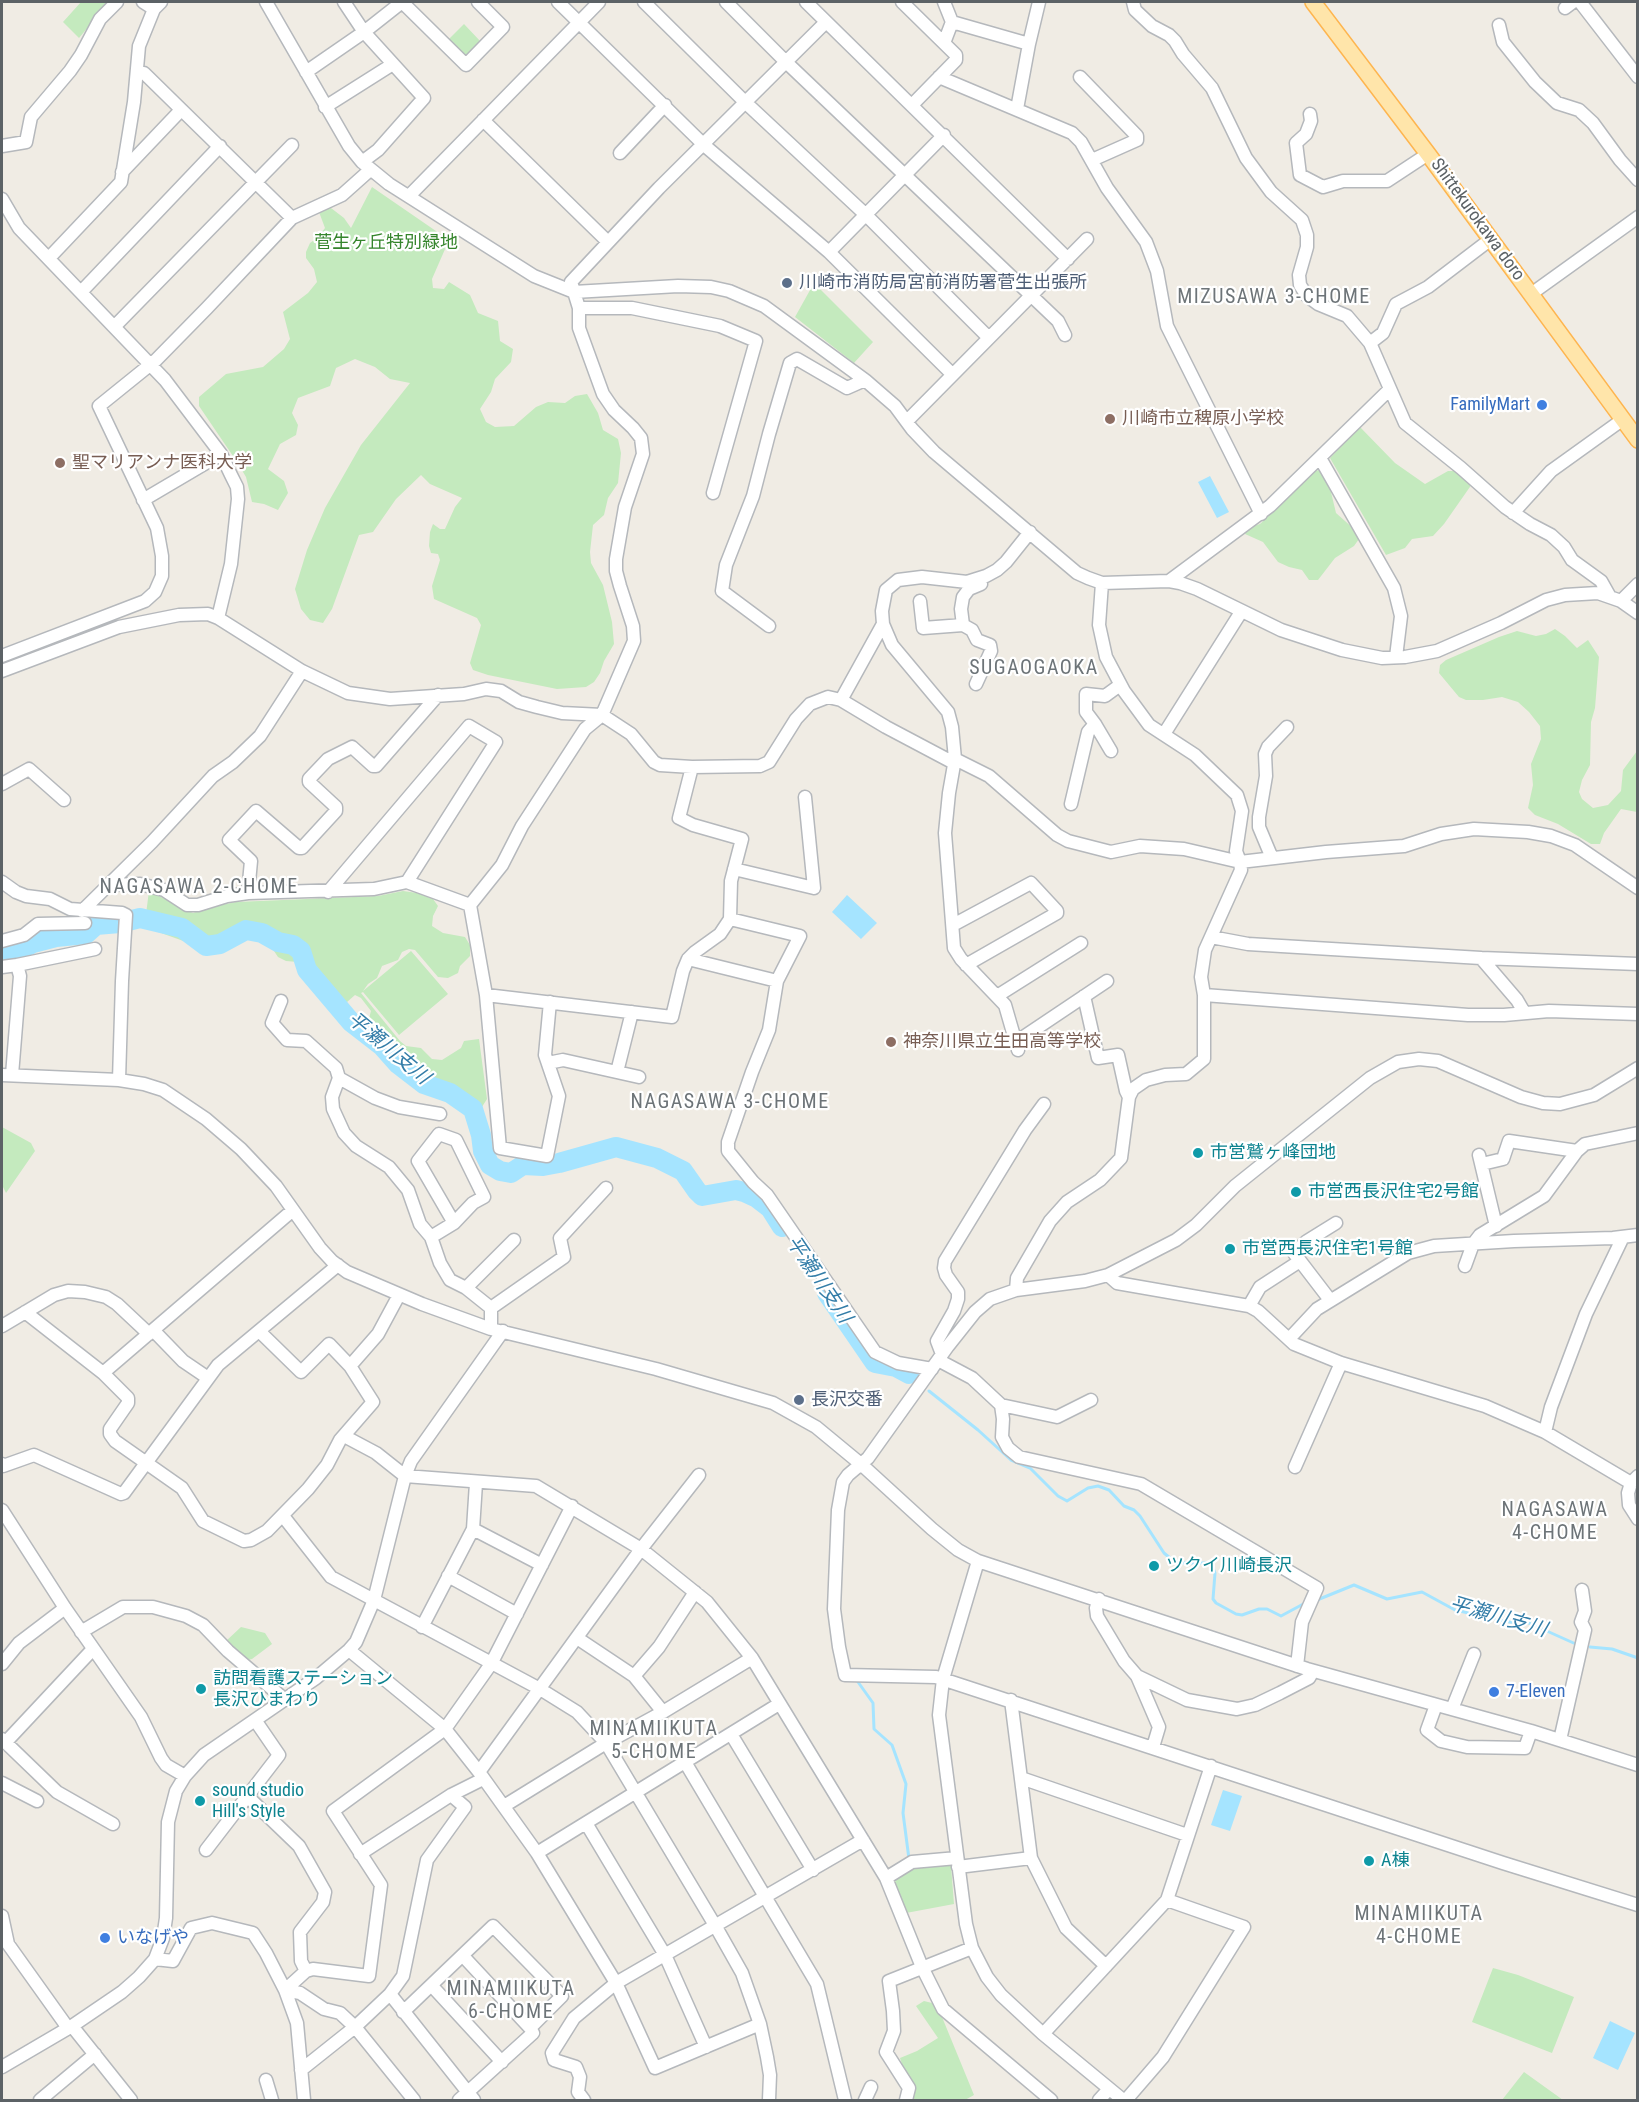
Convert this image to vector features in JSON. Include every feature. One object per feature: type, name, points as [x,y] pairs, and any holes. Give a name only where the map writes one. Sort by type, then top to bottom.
[{"type":"main road","name":"Shittekurokawa doro","points":[[1313,2],[1638,440]]},
{"type":"street","points":[[2,146],[26,142],[31,117],[70,71],[100,20],[117,2]]},
{"type":"street","points":[[49,258],[121,182],[139,46],[157,5],[143,2]]},
{"type":"street","points":[[266,2],[325,107],[349,146],[366,166],[534,276],[574,292],[678,286],[711,287],[729,291],[764,306],[865,380],[895,406],[934,452],[1077,573],[1102,583],[1169,581],[1197,589],[1281,630],[1326,646],[1382,658],[1437,651],[1546,600],[1565,595],[1598,593],[1615,599],[1638,613]]},
{"type":"street","points":[[2,656],[145,601],[155,592],[162,576],[162,555],[157,528],[99,406],[148,364],[156,360],[292,218],[342,195],[424,98],[364,32],[345,2]]},
{"type":"street","points":[[306,72],[364,32],[402,2],[466,65],[503,27],[478,2]]},
{"type":"street","points":[[558,2],[704,145],[829,252],[952,374]]},
{"type":"street","points":[[409,196],[599,2]]},
{"type":"street","points":[[644,2],[746,103],[866,215],[989,338]]},
{"type":"street","points":[[726,2],[1058,321],[1065,335]]},
{"type":"street","points":[[806,2],[1068,259]]},
{"type":"street","points":[[902,2],[956,55],[956,60],[912,105]]},
{"type":"street","points":[[944,2],[952,22],[944,43]]},
{"type":"street","points":[[1017,109],[1039,2]]},
{"type":"street","points":[[1133,2],[1136,10],[1152,26],[1175,41],[1212,88],[1246,158],[1271,192],[1302,220],[1307,235],[1307,247],[1299,275],[1300,285],[1307,296],[1318,304],[1347,316],[1370,343],[1405,423],[1514,513],[1551,535],[1564,547],[1572,560],[1601,581],[1615,599]]},
{"type":"street","points":[[1580,2],[1638,77]]},
{"type":"street","points":[[550,1002],[545,1055],[559,1096],[547,1156],[500,1148],[486,995],[470,906],[502,865],[522,826],[585,729],[602,715],[634,641],[633,626],[616,571],[616,559],[625,507],[643,454],[641,438],[614,410],[603,394],[579,328],[579,308],[572,281],[607,241],[826,22]]},
{"type":"street","points":[[952,22],[1029,44]]},
{"type":"street","points":[[1499,25],[1503,42],[1522,67],[1557,102],[1579,110],[1593,123],[1638,180]]},
{"type":"street","points":[[325,107],[393,64]]},
{"type":"street","points":[[137,73],[144,73],[257,181],[292,218]]},
{"type":"street","points":[[939,77],[1072,133],[1081,142],[1107,188],[1146,242],[1157,270],[1167,326],[1261,514]]},
{"type":"street","points":[[1080,77],[1137,136],[1137,140],[1092,160]]},
{"type":"street","points":[[620,153],[665,105]]},
{"type":"street","points":[[122,172],[181,110]]},
{"type":"street","points":[[1310,114],[1311,121],[1306,134],[1296,143],[1300,175],[1323,187],[1342,181],[1387,181],[1428,154]]},
{"type":"street","points":[[483,120],[607,241]]},
{"type":"street","points":[[829,252],[904,173],[944,135]]},
{"type":"street","points":[[114,327],[292,145]]},
{"type":"street","points":[[81,292],[220,147]]},
{"type":"street","points":[[2,199],[19,228],[165,380],[220,454],[237,487],[238,499],[231,564],[218,618]]},
{"type":"street","points":[[1531,294],[1638,217]]},
{"type":"street","points":[[906,421],[1087,239]]},
{"type":"street","points":[[1370,343],[1383,333],[1396,304],[1428,287],[1491,239]]},
{"type":"street","points":[[579,308],[632,308],[720,326],[756,341],[713,493]]},
{"type":"street","points":[[769,626],[722,591],[726,565],[753,496],[790,363],[797,359],[848,388],[865,380]]},
{"type":"street","points":[[1169,581],[1261,514],[1390,389]]},
{"type":"street","points":[[1514,513],[1551,471],[1622,420]]},
{"type":"street","points":[[143,500],[220,454]]},
{"type":"street","points":[[1320,458],[1394,588],[1401,616],[1396,657]]},
{"type":"street","points":[[1030,532],[1006,562],[986,576],[967,582],[922,577],[898,580],[886,590],[883,600],[883,624],[892,645],[948,712],[954,761],[948,793],[945,832],[954,948],[966,965],[1005,1005],[1017,1046],[1107,981]]},
{"type":"street","points":[[963,625],[961,609],[963,597],[969,589],[984,583],[986,576]]},
{"type":"street","points":[[1016,1290],[1017,1278],[1050,1221],[1067,1202],[1100,1180],[1121,1158],[1129,1097],[1133,1089],[1142,1081],[1165,1075],[1186,1074],[1204,1059],[1204,995],[1201,977],[1205,950],[1240,870],[1236,850],[1242,812],[1237,795],[1195,755],[1149,725],[1120,685],[1106,657],[1099,625],[1102,583]]},
{"type":"street","points":[[1615,599],[1638,584]]},
{"type":"street","points":[[920,601],[923,628],[963,625],[972,630],[977,640],[990,645],[991,651],[976,684]]},
{"type":"street","points":[[1164,734],[1241,612]]},
{"type":"street","points":[[2,671],[119,627],[179,615],[208,614],[302,671],[348,693],[390,699],[464,694],[486,689],[501,691],[519,702],[562,713],[602,715],[631,734],[654,762],[660,765],[760,766],[769,762],[796,719],[810,704],[828,697],[841,700],[886,727],[989,776],[1057,835],[1068,841],[1111,852],[1140,846],[1184,849],[1240,862],[1404,846],[1441,834],[1474,830],[1528,832],[1551,836],[1575,845],[1638,888]]},
{"type":"street","points":[[841,700],[883,624]]},
{"type":"street","points":[[84,917],[107,885],[152,842],[213,776],[233,762],[260,736],[302,671]]},
{"type":"street","points":[[1111,751],[1086,712],[1086,694],[1105,696],[1120,685]]},
{"type":"street","points":[[248,893],[251,861],[229,840],[256,811],[299,848],[302,848],[336,811],[336,807],[309,783],[309,779],[328,759],[352,747],[373,766],[376,766],[438,696]]},
{"type":"street","points":[[1071,804],[1088,732],[1095,724]]},
{"type":"street","points":[[328,892],[470,726],[496,742],[407,882]]},
{"type":"street","points":[[1272,858],[1259,827],[1266,776],[1265,754],[1268,747],[1287,727]]},
{"type":"street","points":[[486,995],[672,1017],[688,959],[720,934],[730,919],[731,881],[742,839],[693,825],[679,818],[692,767]]},
{"type":"street","points":[[2,784],[29,769],[64,800]]},
{"type":"street","points":[[734,869],[814,888],[805,797]]},
{"type":"street","points":[[2,882],[26,896],[50,898],[84,917]]},
{"type":"street","points":[[107,885],[140,884],[164,890],[187,905],[198,905],[227,896],[248,893],[374,889],[407,882],[470,906]]},
{"type":"street","points":[[953,925],[1031,883],[1057,910],[1057,913],[966,965]]},
{"type":"street","points":[[2,941],[24,935],[38,924],[122,913],[126,915],[119,1080]]},
{"type":"street","points":[[730,919],[800,936],[777,981],[769,1030],[728,1142],[728,1151],[753,1182],[767,1195],[874,1352],[898,1363],[935,1365],[972,1378],[1001,1405],[1057,1417],[1091,1400]]},
{"type":"street","points":[[1211,937],[1248,944],[1481,958],[1638,964]]},
{"type":"street","points":[[997,996],[1081,943]]},
{"type":"street","points":[[2,967],[95,949]]},
{"type":"street","points":[[1481,958],[1517,1000],[1524,1012]]},
{"type":"street","points":[[688,959],[777,981]]},
{"type":"street","points":[[17,965],[20,976],[7,1075],[119,1080],[163,1090],[185,1104],[241,1149],[276,1186],[320,1248],[338,1265],[364,1281],[497,1330],[666,1372],[773,1403],[795,1413],[816,1427],[862,1465],[958,1550],[978,1561],[1313,1671],[1531,1731],[1638,1766]]},
{"type":"street","points":[[1204,995],[1468,1015],[1549,1011],[1638,1014]]},
{"type":"street","points":[[1084,996],[1098,1058],[1118,1055],[1129,1097]]},
{"type":"street","points":[[2,2067],[70,2027],[122,1992],[155,1959],[163,1938],[166,1918],[169,1814],[176,1791],[185,1776],[204,1755],[316,1678],[349,1650],[360,1635],[374,1600],[405,1476],[411,1461],[497,1330],[491,1308],[466,1288],[450,1280],[440,1263],[431,1237],[420,1224],[408,1190],[389,1167],[356,1146],[344,1133],[333,1109],[332,1096],[339,1078],[336,1068],[306,1041],[287,1040],[272,1023],[281,1001]]},
{"type":"street","points":[[617,1072],[632,1012]]},
{"type":"street","points":[[1638,1068],[1594,1095],[1560,1104],[1543,1103],[1521,1097],[1438,1061],[1419,1059],[1398,1062],[1370,1078],[1235,1186],[1186,1233],[1151,1254],[1108,1275],[1085,1281],[1016,1290],[995,1296],[980,1307],[917,1389],[869,1457],[843,1482],[838,1510],[834,1609],[845,1674],[936,1677],[1638,1905]]},
{"type":"street","points":[[548,1063],[563,1060],[639,1077]]},
{"type":"street","points":[[339,1078],[375,1098],[399,1107],[440,1114]]},
{"type":"street","points":[[935,1365],[937,1341],[958,1299],[958,1292],[946,1275],[945,1261],[1025,1130],[1044,1104]]},
{"type":"street","points":[[1465,1266],[1473,1244],[1480,1235],[1544,1196],[1577,1151],[1585,1144],[1638,1133]]},
{"type":"street","points":[[431,1237],[454,1223],[473,1203],[484,1197],[456,1140],[439,1134],[418,1161],[454,1223]]},
{"type":"street","points":[[1496,1226],[1480,1159],[1503,1160],[1509,1141],[1577,1151]]},
{"type":"street","points":[[491,1308],[564,1257],[560,1238],[606,1188]]},
{"type":"street","points":[[103,1373],[293,1210]]},
{"type":"street","points":[[1330,1300],[1294,1253],[1307,1241],[1336,1223]]},
{"type":"street","points":[[1289,1339],[1317,1309],[1330,1300],[1408,1254],[1434,1246],[1638,1235]]},
{"type":"street","points":[[1545,1432],[1551,1407],[1586,1314],[1623,1237]]},
{"type":"street","points":[[466,1288],[514,1240]]},
{"type":"street","points":[[1249,1306],[1260,1287],[1300,1261]]},
{"type":"street","points":[[2,1464],[3,1466],[34,1455],[121,1494],[124,1493],[218,1365],[338,1265]]},
{"type":"street","points":[[1108,1275],[1117,1283],[1249,1306],[1258,1311],[1294,1344],[1341,1363],[1485,1406],[1545,1432],[1634,1479],[1628,1493],[1629,1505],[1638,1519]]},
{"type":"street","points":[[2,1326],[54,1295],[68,1291],[106,1297],[151,1332],[183,1361],[208,1378]]},
{"type":"street","points":[[350,1366],[378,1334],[399,1295]]},
{"type":"street","points":[[25,1312],[103,1373],[128,1398],[128,1403],[106,1438],[182,1488],[203,1521],[240,1540],[251,1540],[260,1536],[283,1516],[327,1465],[344,1436],[373,1402],[350,1366],[328,1344],[301,1372],[259,1331]]},
{"type":"street","points":[[1295,1467],[1341,1363]]},
{"type":"street","points":[[1001,1405],[1004,1419],[1002,1437],[1008,1448],[1019,1457],[1141,1485],[1317,1588],[1302,1622],[1297,1666]]},
{"type":"street","points":[[344,1436],[376,1453],[405,1476],[536,1486],[641,1549],[707,1602],[752,1658],[886,1878],[922,1967],[943,2009],[1052,2100]]},
{"type":"street","points":[[360,1854],[481,1776],[540,1689],[641,1549],[699,1474]]},
{"type":"street","points":[[422,1627],[473,1529],[476,1483]]},
{"type":"street","points":[[285,1990],[306,1971],[313,1969],[369,1976],[381,1885],[333,1811],[445,1729],[490,1664],[572,1506]]},
{"type":"street","points":[[2,1509],[81,1632],[141,1717],[161,1758],[166,1765],[185,1776]]},
{"type":"street","points":[[283,1516],[331,1577],[540,1689],[577,1712],[606,1743],[716,1926],[741,1973],[760,2024],[770,2075],[769,2100]]},
{"type":"street","points":[[473,1529],[542,1565]]},
{"type":"street","points":[[978,1561],[942,1679],[939,1715],[966,1924],[972,1948],[987,1977],[1001,1995],[1043,2034],[1124,2100],[1162,2057],[1244,1927],[1167,1900]]},
{"type":"street","points":[[448,1576],[517,1614]]},
{"type":"street","points":[[1560,1740],[1585,1630],[1581,1622],[1585,1611],[1582,1590]]},
{"type":"street","points":[[634,1676],[659,1647],[695,1592]]},
{"type":"street","points":[[1099,1599],[1095,1608],[1096,1616],[1124,1661],[1137,1676],[1159,1727],[1153,1747]]},
{"type":"street","points":[[81,1632],[123,1607],[153,1607],[186,1616],[203,1625],[228,1652],[284,1699]]},
{"type":"street","points":[[2,1664],[19,1643],[65,1608]]},
{"type":"street","points":[[578,1638],[634,1676],[663,1712]]},
{"type":"street","points":[[93,1649],[3,1741],[57,1792],[112,1824]]},
{"type":"street","points":[[349,1650],[445,1729],[504,1806],[537,1853],[615,1983],[655,2068],[760,2024]]},
{"type":"street","points":[[1452,1709],[1474,1654]]},
{"type":"street","points":[[504,1806],[606,1743],[663,1712],[752,1658]]},
{"type":"street","points":[[1137,1676],[1187,1700],[1238,1709],[1255,1705],[1280,1693],[1309,1678],[1313,1671]]},
{"type":"street","points":[[1011,1700],[1031,1858],[1066,1928],[1106,1966]]},
{"type":"street","points":[[537,1853],[779,1704]]},
{"type":"street","points":[[1436,1705],[1427,1730],[1441,1741],[1467,1747],[1525,1748],[1531,1731]]},
{"type":"street","points":[[206,1850],[249,1797],[279,1755],[255,1720]]},
{"type":"street","points":[[730,1734],[813,1870]]},
{"type":"street","points":[[685,1762],[817,1984],[846,2100]]},
{"type":"street","points":[[1043,2034],[1167,1900],[1210,1766]]},
{"type":"street","points":[[1021,1778],[1187,1834]]},
{"type":"street","points":[[2,1784],[37,1801]]},
{"type":"street","points":[[302,2070],[355,2027],[390,1994],[403,1976],[427,1860],[465,1807],[451,1796]]},
{"type":"street","points":[[249,1797],[299,1846],[325,1892],[323,1902],[300,1932],[301,1960],[306,1971]]},
{"type":"street","points":[[586,1823],[665,1955],[706,2047]]},
{"type":"street","points":[[584,2100],[578,2092],[580,2077],[576,2067],[554,2060],[552,2053],[574,2018],[615,1983],[862,1840]]},
{"type":"street","points":[[886,1878],[912,1862],[1031,1858]]},
{"type":"street","points":[[2,1916],[8,1944],[70,2027],[95,2054],[131,2100]]},
{"type":"street","points":[[155,1959],[173,1961],[191,1928],[212,1923],[253,1933],[285,1990],[297,2023],[304,2100]]},
{"type":"street","points":[[403,2012],[492,1926],[562,1996],[530,2028]]},
{"type":"street","points":[[906,2100],[909,2088],[886,2052],[894,2031],[889,1981],[972,1948]]},
{"type":"street","points":[[390,1994],[467,2098],[533,2033],[463,1956]]},
{"type":"street","points":[[432,1986],[501,2062]]},
{"type":"street","points":[[285,1990],[300,1993],[324,2009],[340,2013],[355,2027],[414,2100]]},
{"type":"street","points":[[40,2100],[95,2054]]},
{"type":"street","points":[[266,2080],[272,2100]]},
{"type":"street","points":[[865,2100],[871,2087]]},
{"type":"street","points":[[1099,2100],[1109,2089]]},
{"type":"green space","points":[[81,2],[109,2],[79,38],[63,22]]},
{"type":"green space","points":[[464,24],[481,42],[469,54],[463,55],[448,40]]},
{"type":"green space","name":"菅生ヶ丘特別緑地","points":[[372,187],[449,240],[432,279],[433,288],[444,289],[449,282],[470,295],[478,313],[498,321],[500,341],[513,349],[511,362],[495,379],[491,392],[480,409],[486,422],[495,427],[514,426],[536,407],[548,402],[565,403],[575,396],[587,394],[598,413],[603,430],[618,439],[621,453],[618,483],[608,498],[604,515],[593,525],[590,552],[591,563],[603,585],[612,622],[614,644],[600,673],[594,682],[586,687],[557,689],[473,670],[470,663],[481,625],[477,618],[434,599],[432,586],[440,560],[438,554],[431,553],[429,546],[433,524],[440,529],[445,529],[455,507],[462,498],[430,484],[421,475],[396,499],[373,532],[359,535],[332,609],[323,623],[310,620],[301,609],[295,589],[307,550],[325,508],[361,445],[410,383],[390,379],[375,367],[355,359],[336,368],[330,386],[298,398],[292,413],[298,425],[296,435],[280,444],[268,469],[284,481],[288,493],[278,510],[252,502],[246,477],[199,406],[199,397],[226,374],[263,367],[284,349],[290,339],[283,312],[308,293],[317,282],[314,269],[306,258],[306,252],[310,243],[325,228],[319,212],[324,207],[331,208],[344,218],[351,228]]},
{"type":"green space","points":[[814,283],[873,342],[854,363],[795,317]]},
{"type":"green space","points":[[1360,427],[1395,463],[1425,484],[1448,471],[1455,471],[1472,484],[1433,536],[1412,539],[1405,548],[1386,555],[1330,458]]},
{"type":"green space","points":[[1320,470],[1330,488],[1336,513],[1354,529],[1359,539],[1354,546],[1335,558],[1318,580],[1309,580],[1302,570],[1278,562],[1263,542],[1245,534],[1247,528],[1260,524],[1315,471]]},
{"type":"green space","points":[[1555,629],[1577,648],[1588,640],[1599,657],[1595,708],[1591,722],[1590,765],[1579,792],[1582,799],[1593,808],[1608,805],[1621,791],[1623,770],[1637,751],[1637,812],[1621,809],[1604,833],[1600,844],[1591,844],[1558,824],[1535,815],[1528,808],[1533,785],[1531,764],[1541,739],[1540,726],[1529,712],[1518,702],[1502,697],[1466,700],[1459,697],[1439,673],[1440,665],[1446,660],[1499,637],[1517,631],[1536,636]]},
{"type":"green space","points":[[149,891],[193,913],[236,902],[378,896],[403,891],[433,899],[438,906],[433,916],[432,926],[443,933],[465,937],[470,945],[470,956],[460,966],[458,973],[448,978],[438,977],[415,950],[409,949],[402,952],[398,960],[382,966],[377,978],[363,991],[411,951],[448,994],[399,1035],[363,992],[361,993],[400,1041],[406,1046],[421,1048],[432,1059],[442,1060],[461,1048],[464,1041],[479,1039],[487,1099],[480,1110],[466,1113],[455,1101],[428,1090],[410,1079],[391,1059],[366,1043],[366,1029],[371,1011],[361,998],[355,995],[347,1002],[340,1001],[312,971],[298,962],[286,961],[278,957],[272,948],[260,939],[247,938],[235,941],[211,953],[150,929],[146,914]]},
{"type":"green space","points":[[2,1127],[31,1143],[35,1151],[6,1193],[2,1185]]},
{"type":"green space","points":[[241,1627],[265,1633],[272,1644],[252,1659],[244,1661],[225,1642]]},
{"type":"green space","points":[[947,1862],[951,1866],[954,1904],[906,1913],[894,1885],[897,1875],[913,1867]]},
{"type":"green space","points":[[1493,1968],[1518,1975],[1574,1997],[1552,2053],[1472,2022]]},
{"type":"green space","points":[[924,2001],[932,2003],[942,2017],[974,2095],[965,2100],[908,2100],[910,2088],[900,2058],[938,2038],[916,2006]]},
{"type":"green space","points":[[1524,2072],[1563,2100],[1502,2100]]},
{"type":"water","points":[[1210,476],[1229,512],[1217,518],[1198,482]]},
{"type":"water","points":[[847,895],[877,923],[861,939],[832,912]]},
{"type":"water","points":[[1223,1790],[1242,1796],[1230,1831],[1211,1825]]},
{"type":"water","points":[[1610,2021],[1635,2033],[1618,2070],[1593,2058]]},
{"type":"waterway","name":"平瀬川支川","points":[[2,953],[22,949],[33,943],[56,937],[86,934],[96,925],[140,918],[182,928],[206,946],[220,944],[246,930],[262,933],[278,942],[293,945],[301,951],[307,970],[351,1022],[382,1046],[398,1064],[424,1084],[450,1093],[473,1109],[483,1151],[490,1165],[500,1171],[511,1173],[523,1165],[543,1166],[559,1163],[616,1147],[657,1158],[683,1171],[702,1196],[736,1190],[757,1198],[770,1208],[782,1227]]},
{"type":"waterway","name":"平瀬川支川","points":[[827,1293],[875,1363],[896,1367],[909,1374]]},
{"type":"waterway","name":"平瀬川支川","points":[[909,1374],[918,1381]]},
{"type":"waterway","name":"平瀬川支川","points":[[929,1391],[1011,1460],[1030,1468],[1058,1496],[1067,1501],[1088,1488],[1098,1486],[1109,1490],[1124,1506],[1134,1510],[1140,1516],[1164,1553],[1170,1558],[1180,1563],[1206,1563],[1213,1568],[1215,1573],[1213,1599],[1216,1603],[1236,1614],[1242,1615],[1259,1609],[1267,1609],[1281,1616],[1307,1602]]},
{"type":"waterway","name":"平瀬川支川","points":[[1317,1600],[1354,1585],[1387,1599],[1422,1592],[1455,1610],[1510,1622],[1529,1623],[1578,1645]]},
{"type":"waterway","name":"平瀬川支川","points":[[1590,1647],[1612,1649],[1638,1658]]},
{"type":"waterway","points":[[858,1682],[873,1703],[874,1729],[892,1745],[906,1784],[903,1813],[909,1859]]},
{"type":"place","name":"川崎市消防局宮前消防署菅生出張所","points":[[787,283]]},
{"type":"place","name":"FamilyMart","points":[[1542,405]]},
{"type":"place","name":"川崎市立稗原小学校","points":[[1110,419]]},
{"type":"place","name":"聖マリアンナ医科大学","points":[[60,463]]},
{"type":"place","name":"神奈川県立生田高等学校","points":[[891,1042]]},
{"type":"place","name":"市営鷲ヶ峰団地","points":[[1198,1153]]},
{"type":"place","name":"市営西長沢住宅2号館","points":[[1296,1192]]},
{"type":"place","name":"市営西長沢住宅1号館","points":[[1230,1249]]},
{"type":"place","name":"長沢交番","points":[[799,1400]]},
{"type":"place","name":"ツクイ川崎長沢","points":[[1154,1566]]},
{"type":"place","name":"訪問看護ステーション 長沢ひまわり","points":[[201,1689]]},
{"type":"place","name":"7-Eleven","points":[[1494,1692]]},
{"type":"place","name":"sound studio Hill's Style","points":[[200,1801]]},
{"type":"place","name":"A棟","points":[[1369,1861]]},
{"type":"place","name":"いなげや","points":[[105,1938]]},
{"type":"district","name":"MIZUSAWA 3-CHOME","points":[[1274,298]]},
{"type":"district","name":"SUGAOGAOKA","points":[[1034,669]]},
{"type":"district","name":"NAGASAWA 2-CHOME","points":[[199,888]]},
{"type":"district","name":"NAGASAWA 3-CHOME","points":[[730,1103]]},
{"type":"district","name":"NAGASAWA 4-CHOME","points":[[1555,1522]]},
{"type":"district","name":"MINAMIIKUTA 5-CHOME","points":[[654,1742]]},
{"type":"district","name":"MINAMIIKUTA 4-CHOME","points":[[1419,1926]]},
{"type":"district","name":"MINAMIIKUTA 6-CHOME","points":[[511,2002]]}]
